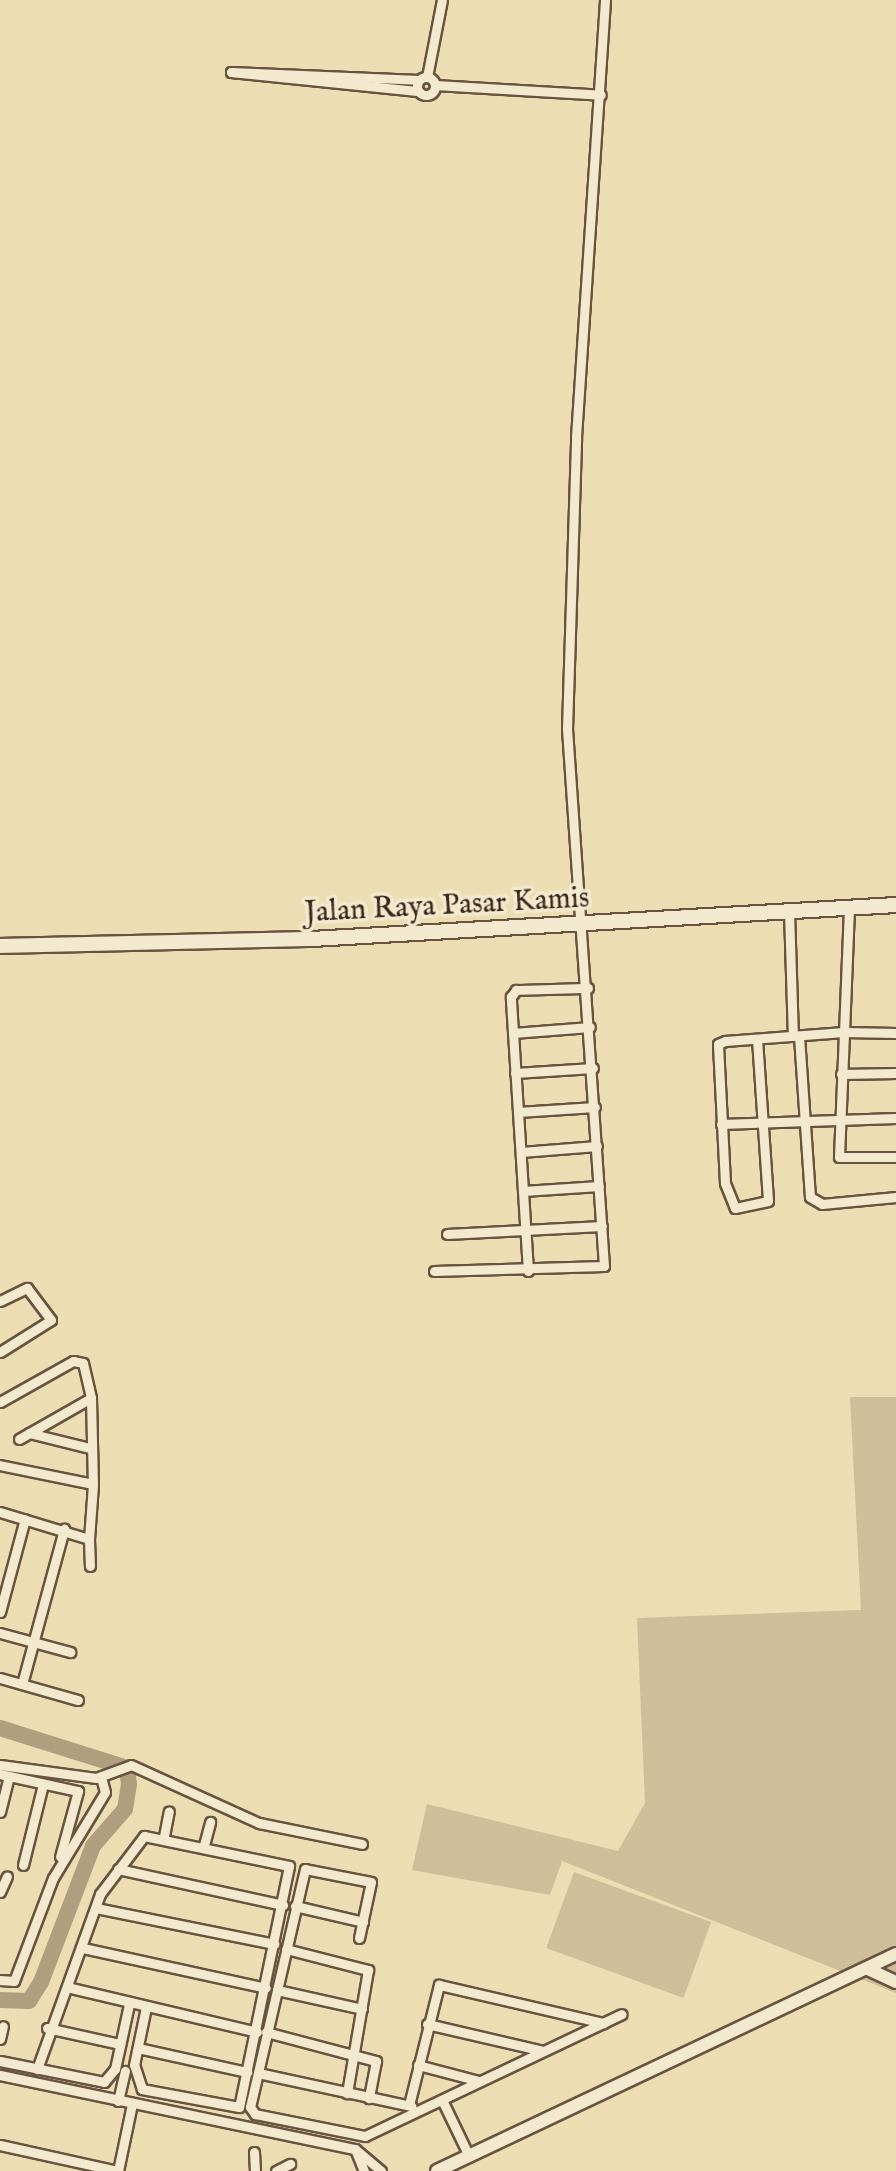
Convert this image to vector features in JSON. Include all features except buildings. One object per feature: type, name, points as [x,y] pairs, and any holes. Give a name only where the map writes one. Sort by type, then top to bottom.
[{"type":"main road","name":"Jalan Raya Pasar Kamis","points":[[0,946],[585,926],[896,905]]},
{"type":"street","points":[[417,91],[442,0]]},
{"type":"street","points":[[434,1271],[528,1271],[604,1266],[585,926],[567,729],[576,437],[605,0]]},
{"type":"street","points":[[435,85],[429,95],[417,91],[231,72],[423,78],[435,85],[601,95]]},
{"type":"street","points":[[849,908],[839,1157],[896,1157]]},
{"type":"street","points":[[789,911],[796,1036],[814,1203],[896,1197]]},
{"type":"street","points":[[528,1271],[511,994],[588,988]]},
{"type":"street","points":[[513,1033],[590,1027]]},
{"type":"street","points":[[757,1039],[768,1201],[735,1208],[727,1192],[718,1044],[757,1039],[844,1032],[896,1033]]},
{"type":"street","points":[[515,1073],[593,1068]]},
{"type":"street","points":[[841,1074],[896,1073]]},
{"type":"street","points":[[518,1112],[595,1107]]},
{"type":"street","points":[[721,1124],[896,1118]]},
{"type":"street","points":[[521,1152],[597,1146]]},
{"type":"street","points":[[523,1191],[599,1186]]},
{"type":"street","points":[[447,1234],[602,1226]]},
{"type":"street","points":[[0,1301],[27,1288],[51,1320],[0,1352]]},
{"type":"street","points":[[0,1402],[79,1360],[91,1398],[93,1484],[90,1566]]},
{"type":"street","points":[[19,1439],[91,1398]]},
{"type":"street","points":[[29,1433],[90,1448]]},
{"type":"street","points":[[0,1465],[93,1484]]},
{"type":"street","points":[[0,1512],[89,1539]]},
{"type":"street","points":[[0,1612],[25,1519]]},
{"type":"street","points":[[22,1684],[64,1529]]},
{"type":"street","points":[[0,1633],[70,1652]]},
{"type":"street","points":[[0,1678],[78,1700]]},
{"type":"street","points":[[0,1765],[105,1775],[124,1765],[259,1823],[362,1844]]},
{"type":"street","points":[[0,1812],[5,1775],[78,1791],[60,1857]]},
{"type":"street","points":[[0,1980],[14,1981],[53,1878],[105,1792],[105,1775]]},
{"type":"street","points":[[23,1865],[43,1784]]},
{"type":"street","points":[[164,1836],[169,1811]]},
{"type":"street","points":[[204,1845],[210,1822]]},
{"type":"street","points":[[37,2069],[47,2028],[71,1988],[96,1908],[118,1869],[144,1836],[164,1836],[286,1863],[271,1989],[250,2107],[259,2116],[361,2137],[414,2107],[442,2100],[622,2014]]},
{"type":"street","points":[[118,1869],[283,1905]]},
{"type":"street","points":[[271,1989],[286,1949],[305,1869],[368,1880],[359,1938]]},
{"type":"street","points":[[0,1892],[7,1876]]},
{"type":"street","points":[[295,1906],[363,1922]]},
{"type":"street","points":[[96,1908],[274,1944]]},
{"type":"street","points":[[83,1948],[362,2009]]},
{"type":"street","points":[[286,1949],[368,1970],[347,2093]]},
{"type":"street","points":[[437,2171],[896,1954]]},
{"type":"street","points":[[868,1969],[896,1982]]},
{"type":"street","points":[[414,2107],[418,2065],[427,2024],[442,1985],[604,2023]]},
{"type":"street","points":[[71,1988],[376,2061],[369,2098]]},
{"type":"street","points":[[129,2004],[120,2044],[125,2071],[148,2092],[231,2110],[241,2105],[247,2072],[262,2032]]},
{"type":"street","points":[[118,2101],[125,2071],[138,2048],[146,2007]]},
{"type":"street","points":[[427,2024],[543,2051]]},
{"type":"street","points":[[0,2039],[3,2026]]},
{"type":"street","points":[[47,2028],[120,2044]]},
{"type":"street","points":[[138,2048],[247,2072]]},
{"type":"street","points":[[0,2061],[96,2082],[125,2071]]},
{"type":"street","points":[[418,2065],[479,2081]]},
{"type":"street","points":[[258,2073],[414,2107]]},
{"type":"street","points":[[0,2075],[355,2149],[381,2171]]},
{"type":"street","points":[[442,2100],[469,2156]]},
{"type":"street","points":[[0,2145],[118,2171],[132,2104]]},
{"type":"street","points":[[355,2149],[364,2171]]},
{"type":"street","points":[[254,2152],[255,2171]]},
{"type":"street","points":[[276,2171],[290,2164]]},
{"type":"shaded area","points":[[850,1397],[896,1397],[896,1993],[562,1861],[550,1895],[412,1870],[427,1804],[618,1851],[645,1803],[637,1618],[861,1610]]},
{"type":"shaded area","points":[[574,1872],[711,1922],[683,1998],[546,1948]]},
{"type":"waterway","points":[[0,1728],[127,1768],[129,1784],[125,1809],[93,1846],[41,1982],[29,2001],[0,2000]]}]
